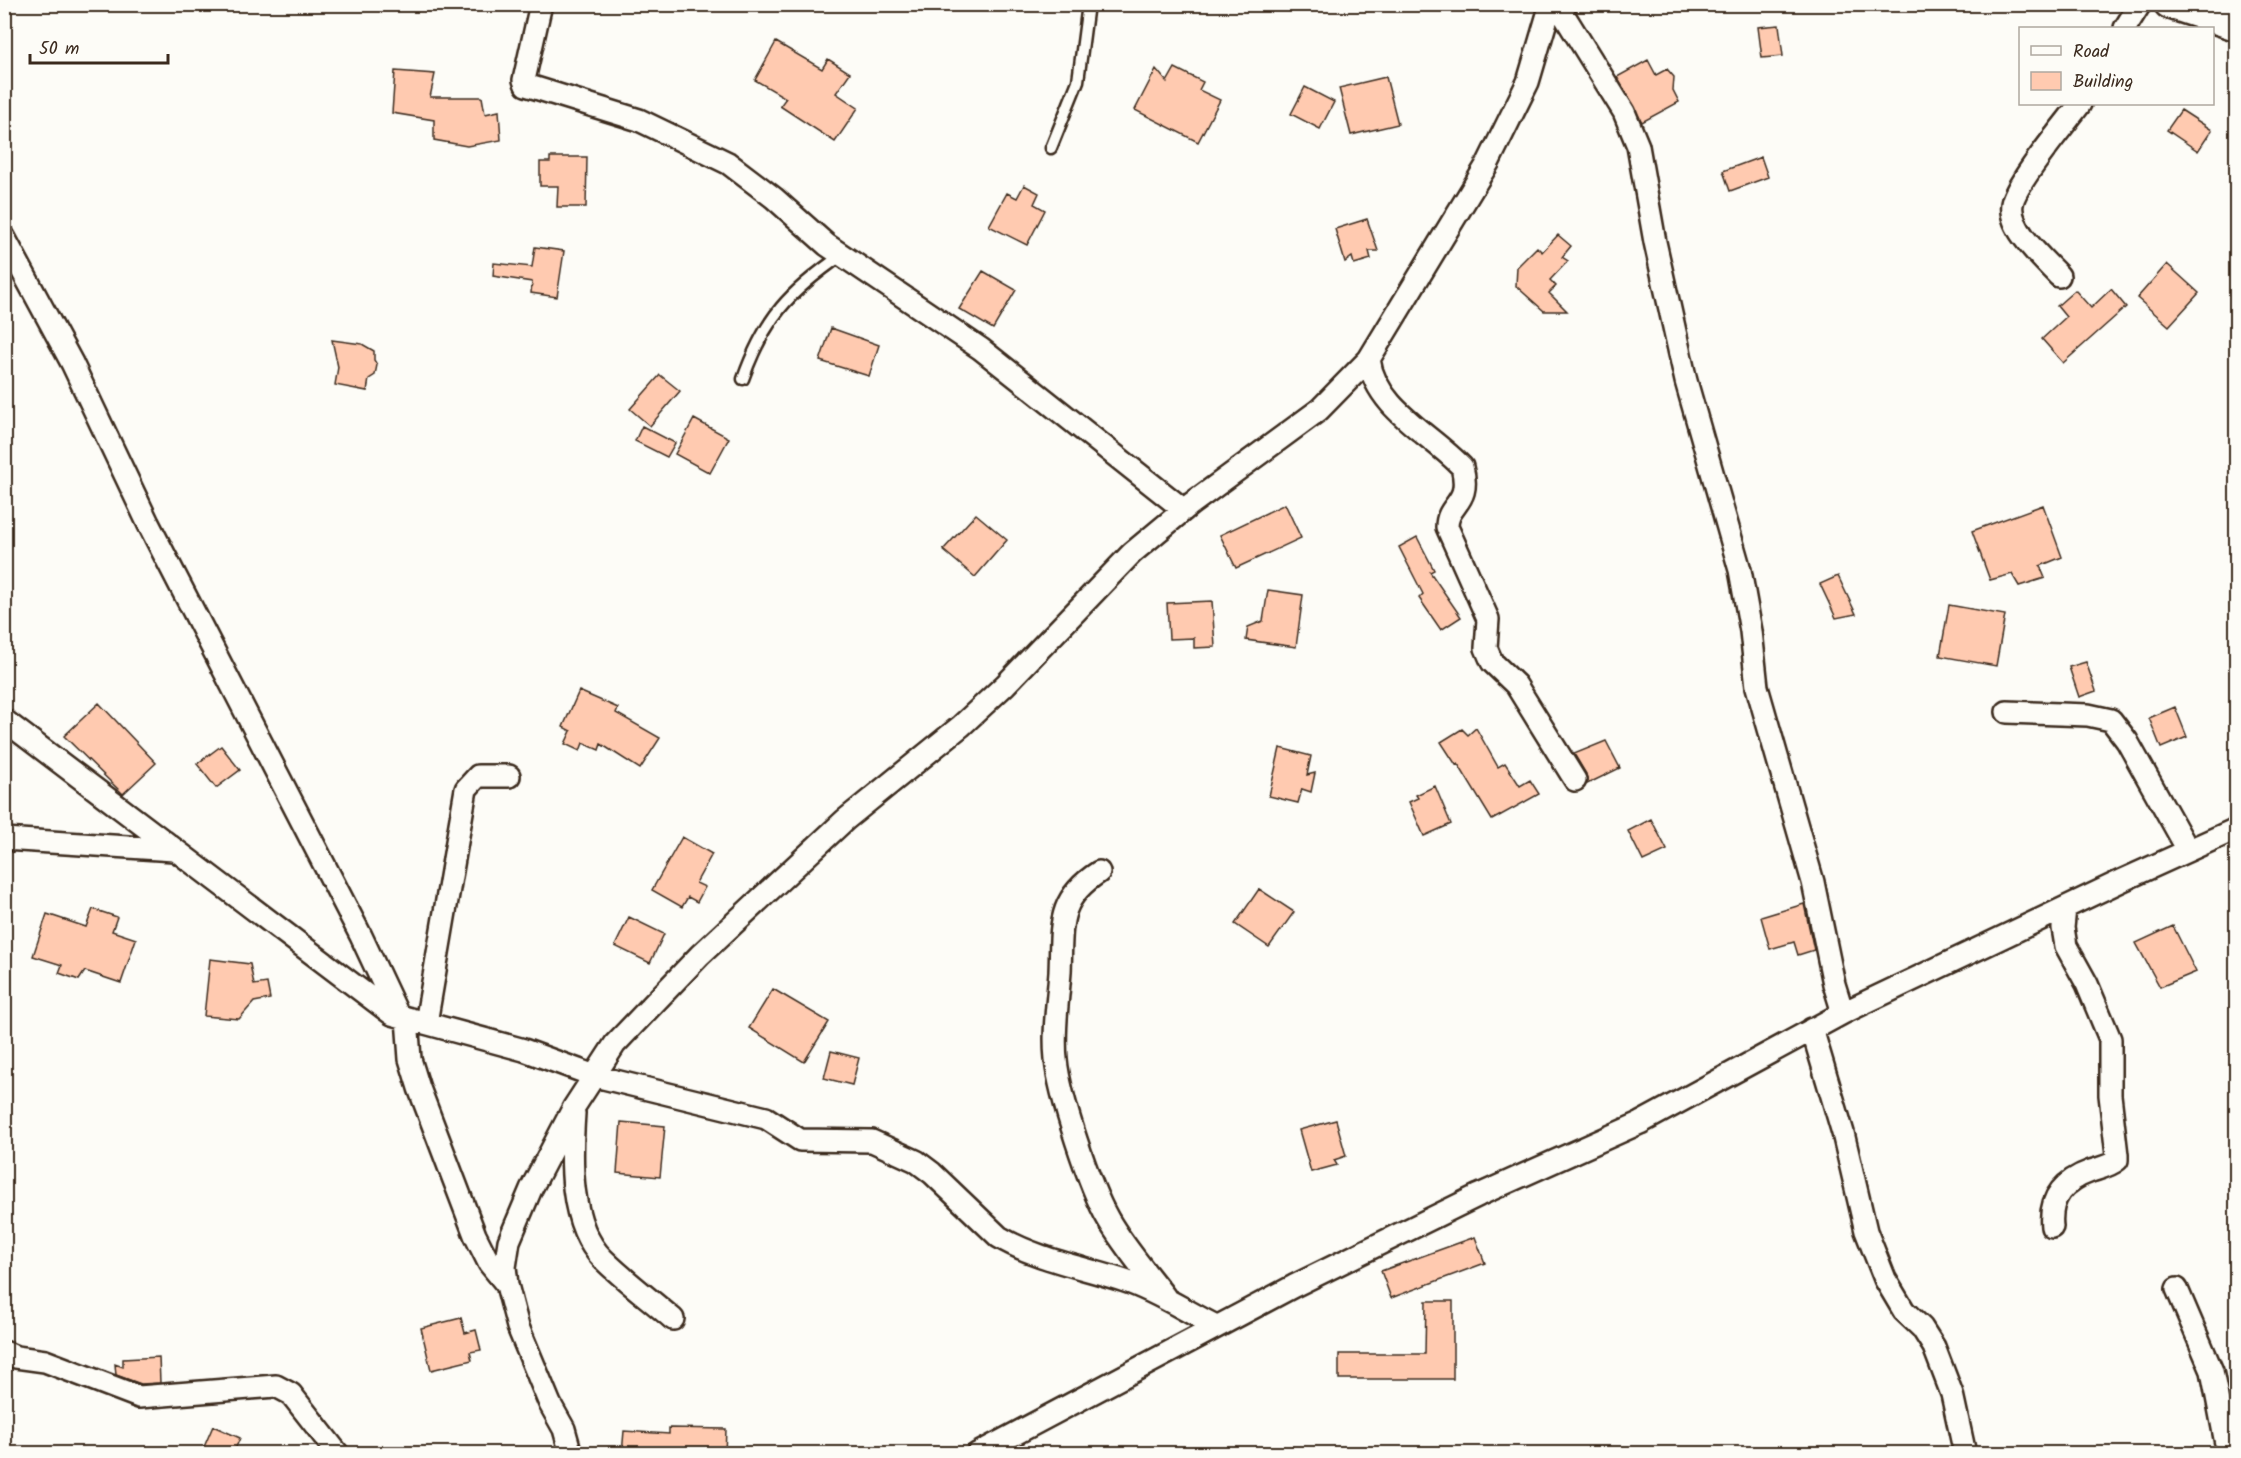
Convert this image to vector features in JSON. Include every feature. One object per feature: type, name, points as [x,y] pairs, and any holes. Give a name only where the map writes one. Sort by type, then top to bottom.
[{"type":"main road","points":[[2169,4],[2236,26]]},
{"type":"street","points":[[541,4],[524,80],[526,85],[639,120],[728,163],[842,255],[981,349],[1184,510]]},
{"type":"street","points":[[571,1454],[564,1429],[550,1404],[518,1327],[507,1285],[505,1267],[509,1241],[531,1189],[574,1107],[615,1044],[700,955],[845,820],[961,726],[1005,685],[1132,553],[1184,510],[1319,410],[1369,359],[1488,163],[1528,82],[1551,4]]},
{"type":"street","points":[[1557,4],[1624,112],[1638,146],[1661,273],[1686,381],[1740,570],[1751,631],[1757,687],[1813,882],[1834,984],[1843,1013]]},
{"type":"street","points":[[2126,27],[2140,4]]},
{"type":"street","points":[[2059,276],[2024,239],[2015,220],[2012,204],[2023,183],[2079,105]]},
{"type":"street","points":[[4,237],[72,363],[148,523],[361,936],[410,1018]]},
{"type":"street","points":[[1369,359],[1371,375],[1381,392],[1428,438],[1462,467],[1466,482],[1465,494],[1447,519],[1447,527],[1488,619],[1486,648],[1492,662],[1516,685],[1575,780]]},
{"type":"street","points":[[2007,712],[2088,715],[2111,720],[2127,741],[2188,850]]},
{"type":"street","points":[[4,720],[392,1014],[524,1050],[595,1076],[766,1118],[800,1140],[872,1141],[916,1161],[991,1230],[1014,1246],[1051,1260],[1128,1282],[1216,1326]]},
{"type":"street","points":[[507,1285],[489,1263],[475,1235],[419,1088],[410,1059],[410,1018],[466,789],[478,776],[509,776]]},
{"type":"street","points":[[977,1454],[1216,1326],[1479,1195],[1640,1123],[1843,1013],[2236,829]]},
{"type":"street","points":[[4,839],[174,850]]},
{"type":"street","points":[[1099,872],[1072,895],[1062,915],[1056,1022],[1058,1071],[1077,1139],[1100,1204],[1117,1233],[1169,1302]]},
{"type":"street","points":[[2052,1227],[2053,1201],[2059,1191],[2078,1176],[2112,1164],[2117,1160],[2118,1155],[2110,1095],[2110,1039],[2087,984],[2066,946],[2063,928],[2065,908]]},
{"type":"street","points":[[1812,1029],[1843,1133],[1866,1231],[1885,1279],[1904,1311],[1922,1328],[1934,1347],[1952,1394],[1965,1454]]},
{"type":"street","points":[[574,1107],[571,1158],[573,1188],[591,1242],[602,1258],[673,1318]]},
{"type":"street","points":[[2177,1289],[2212,1371],[2228,1454]]},
{"type":"street","points":[[4,1352],[16,1357],[45,1361],[139,1397],[276,1386],[291,1394],[338,1454]]},
{"type":"lane","points":[[1051,148],[1078,81],[1088,4]]},
{"type":"lane","points":[[743,379],[769,322],[781,305],[804,282],[842,255]]},
{"type":"building","points":[[1779,25],[1783,56],[1762,58],[1758,27]]},
{"type":"building","points":[[776,42],[822,69],[828,59],[850,73],[836,93],[858,108],[835,142],[780,106],[786,98],[755,80]]},
{"type":"building","points":[[1648,60],[1656,75],[1667,69],[1674,77],[1673,90],[1679,102],[1642,122],[1617,77]]},
{"type":"building","points":[[1175,68],[1203,82],[1199,90],[1220,100],[1198,142],[1135,110],[1156,69],[1167,82]]},
{"type":"building","points":[[395,71],[435,74],[430,97],[482,97],[485,114],[499,111],[501,140],[467,146],[434,140],[434,120],[392,113]]},
{"type":"building","points":[[1386,77],[1398,124],[1351,135],[1339,88]]},
{"type":"building","points":[[1305,87],[1334,102],[1320,129],[1291,114]]},
{"type":"building","points":[[2181,110],[2212,130],[2198,151],[2167,130]]},
{"type":"building","points":[[550,157],[587,157],[586,207],[557,207],[558,186],[540,186],[540,162],[550,162]]},
{"type":"building","points":[[1761,157],[1768,177],[1730,191],[1723,171]]},
{"type":"building","points":[[1024,185],[1039,193],[1034,204],[1045,210],[1027,245],[989,226],[1007,193],[1017,198]]},
{"type":"building","points":[[1367,219],[1378,251],[1369,251],[1371,259],[1354,264],[1352,257],[1345,262],[1335,229]]},
{"type":"building","points":[[1558,235],[1571,246],[1562,257],[1568,261],[1550,280],[1556,286],[1549,293],[1567,311],[1544,311],[1516,286],[1517,267],[1537,247],[1542,252]]},
{"type":"building","points":[[535,247],[564,251],[557,297],[531,293],[532,282],[493,276],[494,263],[532,267]]},
{"type":"building","points":[[2167,264],[2199,293],[2169,326],[2137,298]]},
{"type":"building","points":[[983,271],[1016,290],[993,329],[959,309]]},
{"type":"building","points":[[2111,289],[2126,307],[2063,363],[2042,339],[2066,317],[2057,306],[2075,290],[2091,308]]},
{"type":"building","points":[[831,328],[879,345],[869,376],[820,361]]},
{"type":"building","points":[[332,340],[362,344],[374,351],[374,360],[377,365],[375,375],[369,379],[367,391],[335,385],[338,367]]},
{"type":"building","points":[[660,375],[680,391],[650,426],[630,409]]},
{"type":"building","points":[[694,419],[729,438],[710,473],[675,454]]},
{"type":"building","points":[[642,426],[675,443],[667,457],[635,441]]},
{"type":"building","points":[[1285,504],[1301,538],[1236,568],[1220,535]]},
{"type":"building","points":[[2043,505],[2062,557],[2040,566],[2045,578],[2019,586],[2012,574],[1990,580],[1972,531]]},
{"type":"building","points":[[976,514],[1007,540],[975,577],[943,550]]},
{"type":"building","points":[[1417,537],[1434,570],[1430,572],[1461,617],[1441,630],[1419,598],[1423,594],[1399,547]]},
{"type":"building","points":[[1838,576],[1856,614],[1836,618],[1820,584]]},
{"type":"building","points":[[1268,590],[1303,595],[1296,647],[1246,640],[1248,627],[1263,621]]},
{"type":"building","points":[[1212,601],[1215,647],[1194,648],[1194,638],[1169,639],[1167,603]]},
{"type":"building","points":[[1949,605],[2005,615],[1996,666],[1940,656]]},
{"type":"building","points":[[2086,662],[2096,691],[2079,697],[2069,667]]},
{"type":"building","points":[[579,691],[618,708],[616,713],[660,738],[640,769],[601,744],[599,750],[583,743],[580,751],[565,744],[571,731],[563,727]]},
{"type":"building","points":[[99,703],[156,763],[123,794],[64,736]]},
{"type":"building","points":[[2175,707],[2187,737],[2161,748],[2149,718]]},
{"type":"building","points":[[1476,728],[1498,767],[1505,763],[1520,786],[1530,780],[1539,794],[1492,820],[1458,764],[1456,765],[1441,742],[1462,729],[1468,735]]},
{"type":"building","points":[[1606,741],[1620,768],[1587,784],[1586,774],[1574,754]]},
{"type":"building","points":[[221,746],[240,770],[216,788],[197,764]]},
{"type":"building","points":[[1280,748],[1311,756],[1307,775],[1315,773],[1311,792],[1302,789],[1298,803],[1269,796]]},
{"type":"building","points":[[1435,786],[1451,824],[1424,836],[1409,802],[1418,798],[1416,795]]},
{"type":"building","points":[[1651,819],[1667,850],[1643,861],[1628,831]]},
{"type":"building","points":[[682,837],[712,854],[696,883],[705,887],[697,902],[688,897],[682,907],[652,890]]},
{"type":"building","points":[[1259,889],[1294,912],[1269,947],[1235,924]]},
{"type":"building","points":[[1804,904],[1814,950],[1798,955],[1794,942],[1770,949],[1761,917]]},
{"type":"building","points":[[93,909],[117,917],[112,931],[136,939],[121,983],[85,971],[79,980],[59,973],[62,965],[33,956],[47,914],[86,927]]},
{"type":"building","points":[[629,917],[664,934],[650,963],[615,946]]},
{"type":"building","points":[[2173,926],[2196,972],[2160,987],[2136,943]]},
{"type":"building","points":[[210,959],[250,964],[254,985],[267,983],[270,999],[254,1002],[239,1019],[204,1016]]},
{"type":"building","points":[[773,989],[829,1022],[804,1062],[749,1028]]},
{"type":"building","points":[[831,1051],[859,1058],[852,1085],[824,1078]]},
{"type":"building","points":[[1336,1120],[1346,1156],[1334,1160],[1337,1165],[1311,1172],[1299,1130]]},
{"type":"building","points":[[621,1122],[665,1126],[660,1177],[617,1173]]},
{"type":"building","points":[[1475,1237],[1485,1263],[1391,1298],[1381,1271]]},
{"type":"building","points":[[1426,1301],[1453,1301],[1453,1379],[1339,1379],[1339,1354],[1425,1354]]},
{"type":"building","points":[[461,1318],[465,1333],[476,1330],[481,1350],[470,1352],[472,1360],[431,1370],[421,1328]]},
{"type":"building","points":[[159,1357],[160,1383],[141,1384],[116,1375],[115,1364],[123,1367],[123,1359]]},
{"type":"building","points":[[213,1426],[240,1438],[233,1454],[201,1454]]},
{"type":"building","points":[[669,1428],[726,1429],[725,1454],[622,1454],[624,1431],[669,1434]]}]
